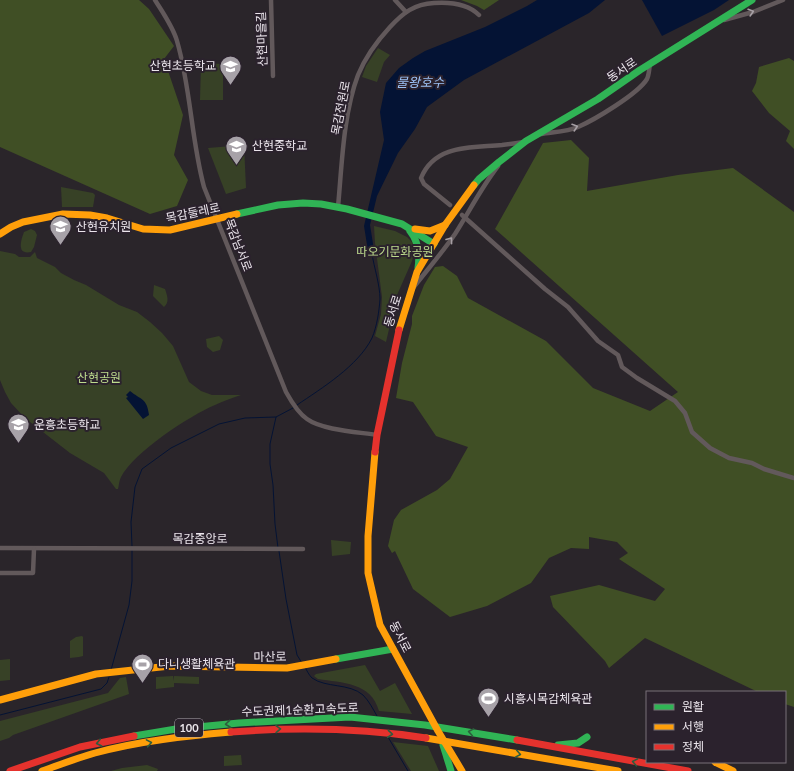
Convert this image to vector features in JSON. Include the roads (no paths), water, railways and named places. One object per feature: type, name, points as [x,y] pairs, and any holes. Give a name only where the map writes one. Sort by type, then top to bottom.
[{"type":"main road","name":"동서로","points":[[462,771],[438,731],[380,625],[368,573],[368,536],[377,435],[400,324],[417,272],[445,225],[470,190],[479,179],[505,157],[526,141],[598,99],[650,64],[752,0]]},
{"type":"main road","name":"목감둘레로","points":[[0,234],[23,222],[63,214],[96,216],[143,229],[170,230],[278,205],[303,203],[347,208],[387,221],[402,224]]},
{"type":"main road","points":[[402,224],[424,231],[430,231],[445,225]]},
{"type":"main road","points":[[402,224],[434,244]]},
{"type":"main road","points":[[402,224],[411,232],[418,245],[419,261],[417,272]]},
{"type":"main road","name":"마산로","points":[[0,700],[96,674],[170,666],[231,668],[299,667],[393,649]]},
{"type":"main road","name":"수도권제1순환고속도로","points":[[10,771],[87,745],[176,729],[273,720],[306,720],[350,717],[425,725],[688,771]]},
{"type":"main road","name":"수도권제1순환고속도로","points":[[43,771],[85,756],[126,746],[180,737],[277,728],[351,730],[433,740],[618,771]]},
{"type":"main road","points":[[438,731],[451,771]]},
{"type":"main road","points":[[535,744],[562,745],[580,742],[587,737]]},
{"type":"main road","points":[[717,763],[733,771]]},
{"type":"street","name":"목감남서로","points":[[156,0],[168,21],[176,40],[184,72],[198,163],[204,187],[280,381],[293,404],[306,419],[317,424],[377,435]]},
{"type":"street","name":"산현마을길","points":[[271,0],[273,76]]},
{"type":"street","points":[[395,0],[406,12]]},
{"type":"street","points":[[718,21],[753,12],[783,0]]},
{"type":"street","name":"목감전원로","points":[[338,207],[348,114],[359,74],[384,34],[396,20],[416,5],[440,3],[465,6],[479,15]]},
{"type":"street","points":[[537,135],[577,128],[605,113],[627,98],[646,81],[649,74],[650,64]]},
{"type":"street","points":[[450,205],[424,184],[421,178],[425,170],[435,159],[451,150],[526,141]]},
{"type":"street","points":[[410,293],[453,237],[478,194],[505,157]]},
{"type":"street","points":[[464,217],[522,268],[544,290],[568,307],[598,341],[618,355],[622,367],[675,401],[685,413],[692,432],[710,448],[729,458],[752,463],[794,478]]},
{"type":"street","points":[[0,548],[34,548],[33,573],[0,572]]},
{"type":"street","name":"목감중앙로","points":[[34,548],[300,549]]},
{"type":"water","name":"물왕호수","points":[[537,0],[605,0],[589,13],[464,80],[427,107],[415,129],[398,153],[377,196],[370,225],[374,250],[372,254],[368,251],[364,226],[384,140],[380,112],[386,83],[399,68],[425,51],[485,27]]},
{"type":"water","points":[[642,0],[729,0],[714,10],[662,36]]},
{"type":"water","points":[[130,391],[143,400],[147,405],[149,415],[143,419],[126,398],[128,397],[126,395]]},
{"type":"waterway","points":[[297,405],[339,376],[358,358],[372,338],[378,319],[380,299],[372,254]]},
{"type":"waterway","points":[[278,548],[270,464],[270,444],[276,417],[293,408]]},
{"type":"waterway","points":[[132,546],[131,522],[135,487],[142,469],[171,448],[219,424],[245,418],[276,417]]},
{"type":"waterway","points":[[111,670],[129,605],[132,581],[132,550]]},
{"type":"waterway","points":[[279,551],[286,599],[297,655],[302,663]]},
{"type":"waterway","points":[[305,667],[311,677],[318,681],[351,689],[363,695],[377,716]]},
{"type":"waterway","points":[[0,715],[101,689],[107,683],[109,677]]},
{"type":"waterway","points":[[388,737],[408,771]]},
{"type":"place","name":"산현초등학교","points":[[231,86]]},
{"type":"place","name":"산현중학교","points":[[237,166]]},
{"type":"place","name":"산현유치원","points":[[61,246]]},
{"type":"place","name":"운흥초등학교","points":[[18,444]]},
{"type":"place","name":"다니생활체육관","points":[[143,684]]},
{"type":"place","name":"시흥시목감체육관","points":[[488,718]]},
{"type":"park label","name":"따오기문화공원","points":[[395,252]]},
{"type":"park label","name":"산현공원","points":[[99,378]]}]
